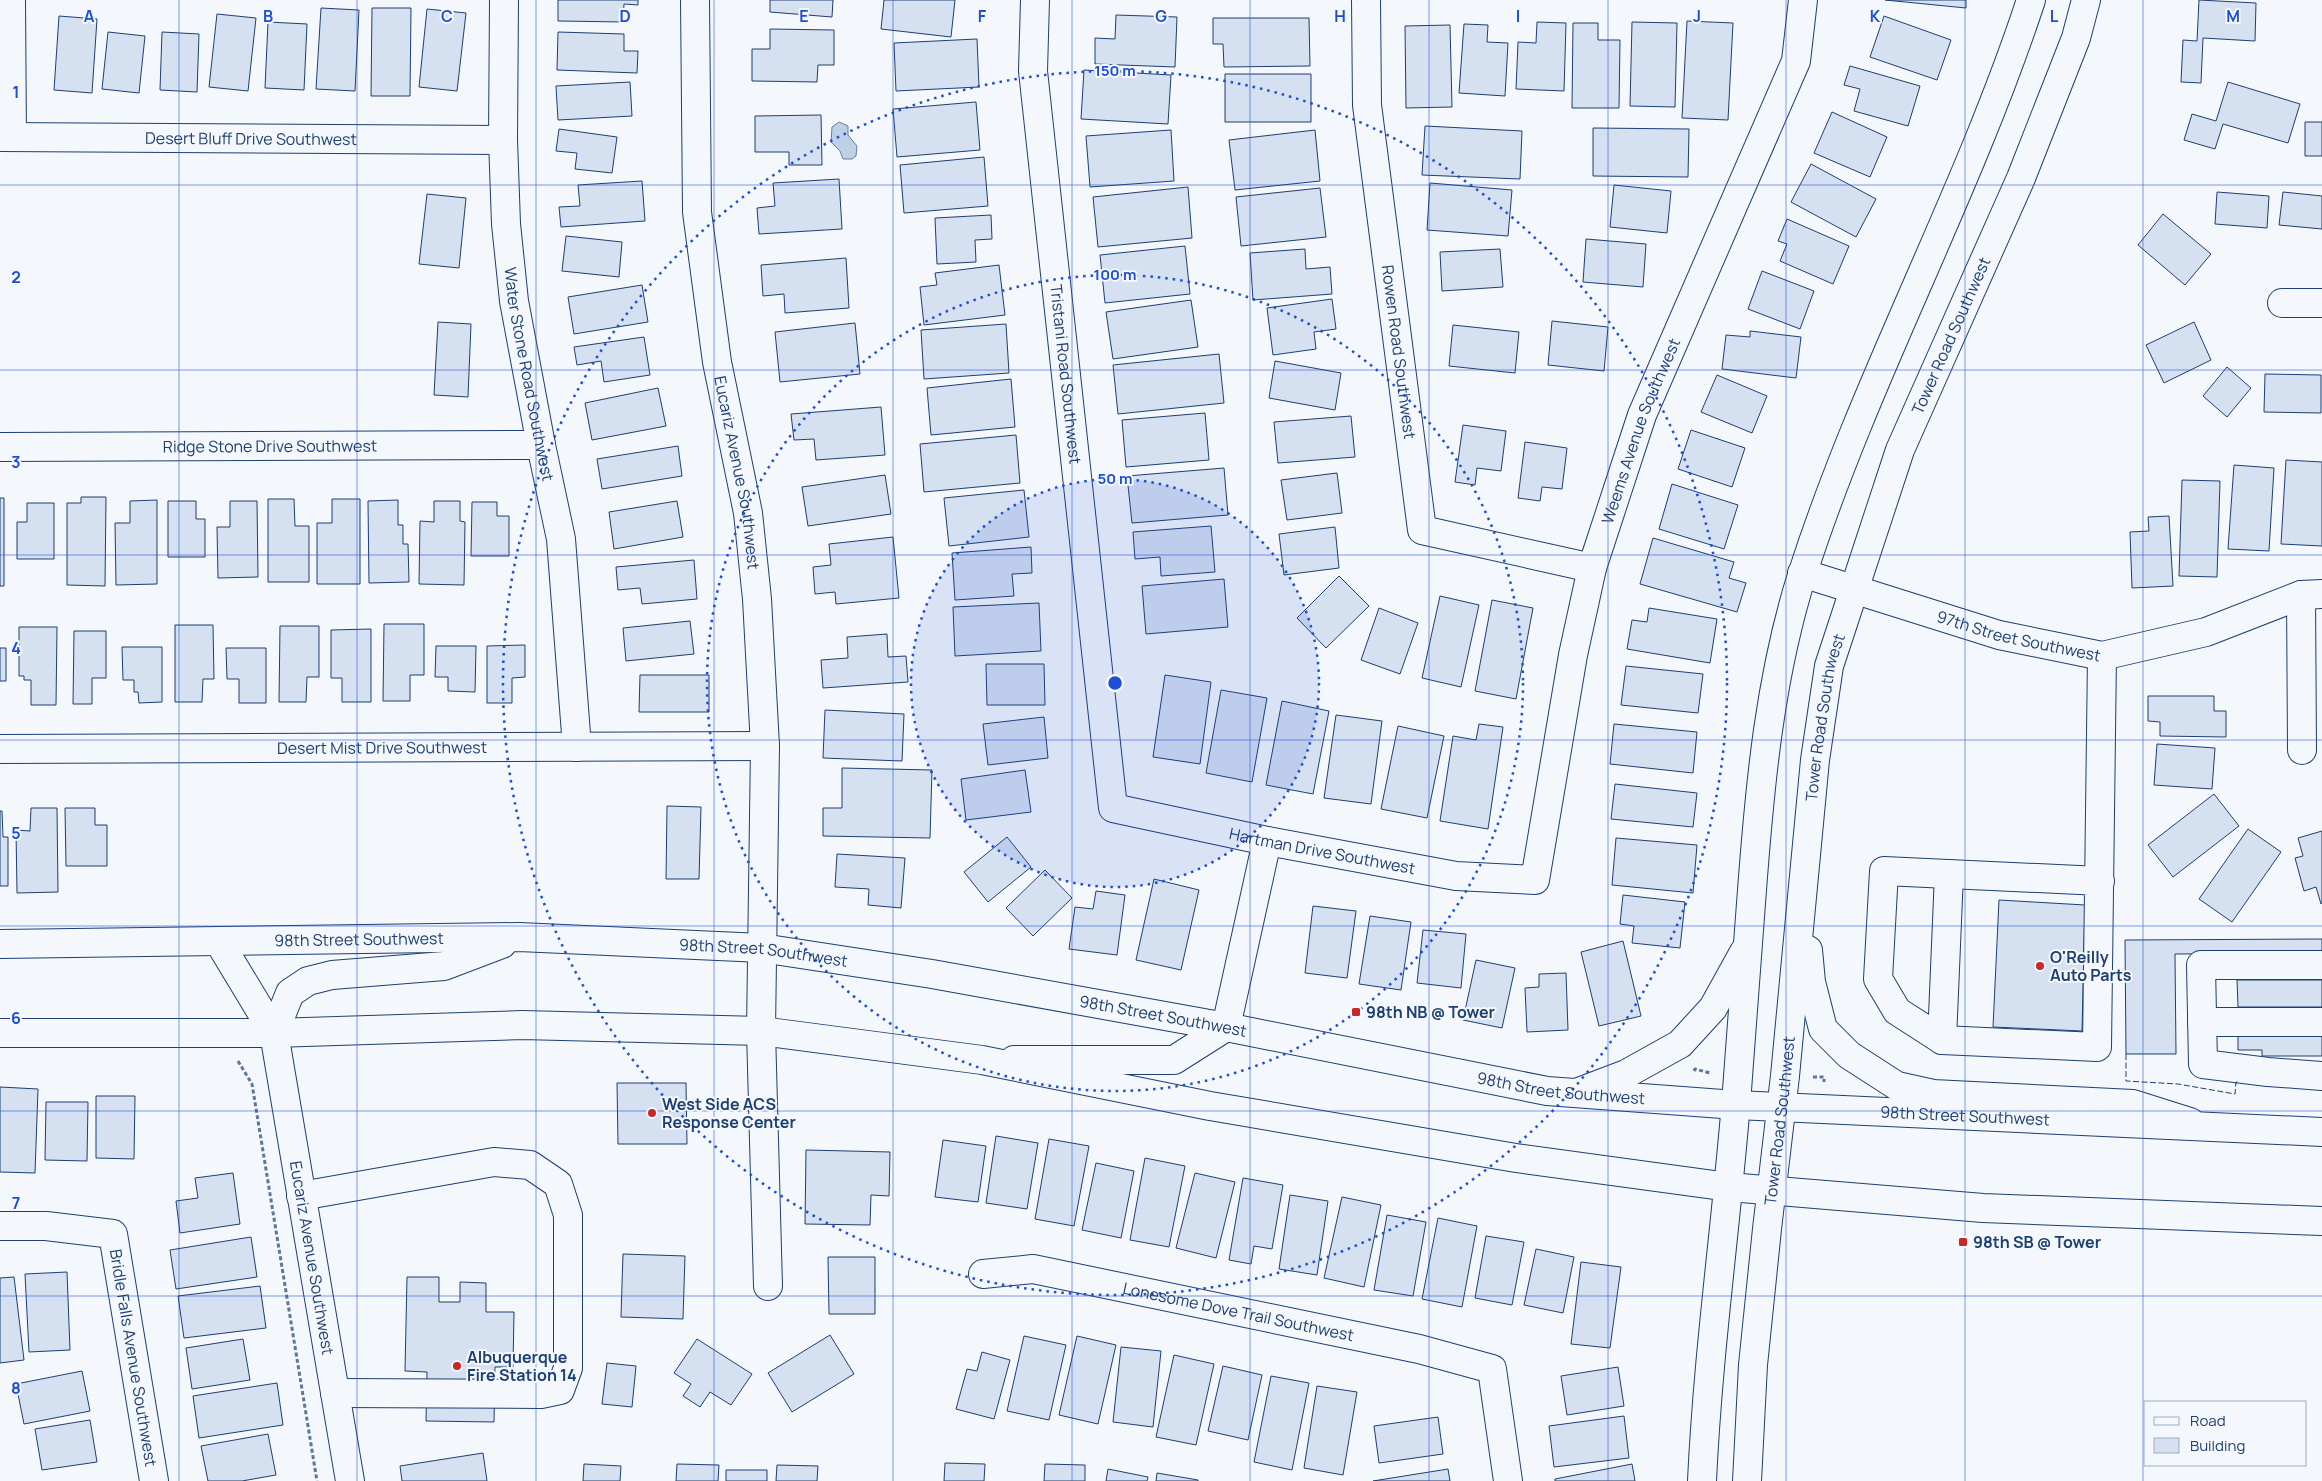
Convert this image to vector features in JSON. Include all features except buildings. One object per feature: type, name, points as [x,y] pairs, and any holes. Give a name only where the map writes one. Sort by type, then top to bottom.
[{"type":"street","points":[[6,138],[11,0]]},
{"type":"street","name":"Water Stone Road Southwest","points":[[504,0],[503,140],[506,224],[514,301],[540,445],[561,539],[577,747]]},
{"type":"street","name":"Eucariz Avenue Southwest","points":[[695,0],[696,212],[717,362],[748,513],[757,599],[765,746],[761,1031],[768,1286]]},
{"type":"street","name":"Tristani Road Southwest","points":[[1036,0],[1033,71],[1112,808]]},
{"type":"street","name":"Rowen Road Southwest","points":[[1366,0],[1367,105],[1422,530],[1592,568]]},
{"type":"street","name":"Weems Avenue Southwest","points":[[1535,880],[1573,655],[1592,568],[1642,415],[1796,61],[1803,0]]},
{"type":"street","points":[[1702,1481],[1704,1437],[1736,1104],[1760,785],[1778,665],[1802,574],[1843,463],[1974,154],[2031,0]]},
{"type":"street","name":"Tower Road Southwest","points":[[1747,1481],[1753,1365],[1781,1107],[1815,760],[1829,666],[1900,450],[2021,178],[2076,38],[2086,0]]},
{"type":"street","name":"Desert Bluff Drive Southwest","points":[[6,138],[503,140]]},
{"type":"street","points":[[2282,303],[2322,303]]},
{"type":"street","name":"Ridge Stone Drive Southwest","points":[[0,447],[540,445]]},
{"type":"street","name":"97th Street Southwest","points":[[1802,574],[1999,635],[2102,656],[2206,632],[2312,595]]},
{"type":"street","points":[[2302,750],[2312,595]]},
{"type":"street","points":[[2100,882],[1884,871],[1878,979],[1897,1011],[1942,1040],[2097,1047],[2100,882],[2102,656]]},
{"type":"street","name":"Desert Mist Drive Southwest","points":[[0,749],[765,746]]},
{"type":"street","name":"Hartman Drive Southwest","points":[[1112,808],[1267,842],[1456,876],[1535,880]]},
{"type":"street","points":[[982,1060],[1174,1060],[1226,1027],[1267,842]]},
{"type":"street","points":[[1942,1040],[1949,874]]},
{"type":"street","points":[[1802,888],[1811,982],[1823,1029],[1849,1055],[1867,1069],[1896,1086],[1933,1094],[2133,1104],[2206,1126]]},
{"type":"street","points":[[274,1033],[290,993],[308,981],[332,975],[444,966],[519,937]]},
{"type":"street","name":"98th Street Southwest","points":[[0,944],[519,937],[762,948],[932,974],[1226,1027],[1547,1091],[1781,1107],[2322,1132]]},
{"type":"street","points":[[219,942],[274,1033]]},
{"type":"street","points":[[1576,1093],[1626,1074],[1680,1044],[1713,1008],[1748,944]]},
{"type":"street","points":[[2322,965],[2201,965],[2202,1064],[2322,1076]]},
{"type":"street","points":[[2202,1022],[2322,1022]]},
{"type":"street","points":[[0,1033],[274,1033],[522,1025],[761,1031],[982,1060],[1210,1106],[1516,1158],[1729,1186],[1982,1208],[2322,1222]]},
{"type":"street","name":"Eucariz Avenue Southwest","points":[[274,1033],[350,1481]]},
{"type":"street","points":[[301,1196],[494,1162],[530,1165],[558,1184],[568,1215],[568,1368],[560,1390],[541,1394],[335,1393]]},
{"type":"street","name":"Bridle Falls Avenue Southwest","points":[[0,1226],[46,1226],[113,1234],[154,1481]]},
{"type":"street","name":"Lonesome Dove Trail Southwest","points":[[983,1274],[1033,1270],[1419,1349],[1492,1369],[1508,1481]]},
{"type":"path","points":[[232,1060],[239,1062],[252,1084],[317,1481]]},
{"type":"water","points":[[839,122],[848,126],[848,135],[857,146],[856,156],[852,159],[843,159],[840,151],[831,142],[832,127]]},
{"type":"fence","points":[[2126,1054],[2126,1081],[2178,1084],[2235,1094],[2236,1082],[2240,1082]]},
{"type":"place","name":"O'Reilly Auto Parts","points":[[2040,966]]},
{"type":"place","name":"98th NB @ Tower","points":[[1356,1012]]},
{"type":"place","name":"West Side ACS Response Center","points":[[652,1113]]},
{"type":"place","name":"98th SB @ Tower","points":[[1963,1242]]},
{"type":"place","name":"Albuquerque Fire Station 14","points":[[457,1366]]}]
